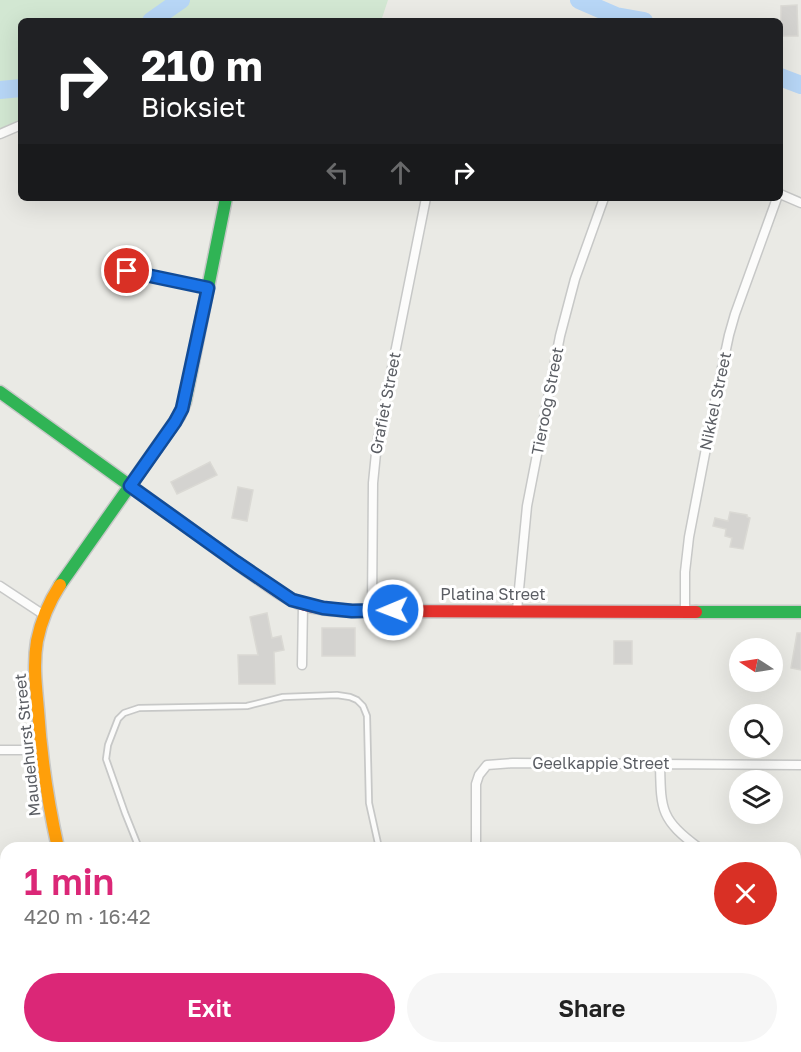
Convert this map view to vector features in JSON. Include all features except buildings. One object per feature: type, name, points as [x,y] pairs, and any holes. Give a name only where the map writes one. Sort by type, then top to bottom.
[{"type":"street","points":[[0,134],[18,126]]},
{"type":"street","points":[[783,195],[801,203]]},
{"type":"street","name":"Maudehurst Street","points":[[57,842],[41,750],[35,665],[44,615],[61,583],[182,409],[225,201]]},
{"type":"street","name":"Grafiet Street","points":[[372,610],[373,483],[376,443],[425,201]]},
{"type":"street","name":"Tieroog Street","points":[[517,610],[529,497],[560,336],[575,279],[603,201]]},
{"type":"street","name":"Nikkel Street","points":[[685,612],[685,572],[689,537],[727,345],[735,314],[776,201]]},
{"type":"street","name":"Platina Street","points":[[0,392],[250,572],[292,600],[303,604],[352,611],[801,612]]},
{"type":"street","points":[[0,586],[44,615]]},
{"type":"street","points":[[302,665],[303,604]]},
{"type":"street","points":[[0,750],[41,750]]},
{"type":"street","name":"Geelkappie Street","points":[[476,842],[476,784],[478,775],[487,765],[513,763],[801,765]]},
{"type":"street","points":[[660,764],[661,801],[666,816],[676,829],[692,842]]},
{"type":"lane","points":[[107,266],[208,288]]},
{"type":"lane","points":[[137,842],[106,759],[108,745],[118,719],[124,712],[139,708],[247,706],[283,697],[337,695],[357,700],[363,706],[367,716],[369,803],[378,842]]},
{"type":"green space","points":[[0,0],[388,0],[382,18],[18,18],[18,121],[0,130]]},
{"type":"waterway","points":[[155,18],[181,0]]},
{"type":"waterway","points":[[579,0],[616,16],[627,18]]},
{"type":"waterway","points":[[783,78],[801,85]]},
{"type":"waterway","points":[[0,90],[18,88]]},
{"type":"traffic: fast","points":[[60,585],[179,416],[185,402],[225,201]]},
{"type":"traffic: fast","points":[[0,392],[244,568]]},
{"type":"traffic: fast","points":[[696,612],[801,612]]},
{"type":"traffic: slow","points":[[57,842],[43,762],[35,667],[41,626],[60,585]]},
{"type":"traffic: jam","points":[[244,568],[273,589],[297,602],[334,610],[696,612]]},
{"type":"route","points":[[127,271],[208,288],[182,409],[130,486],[292,600],[323,608],[352,611],[393,610]]}]
